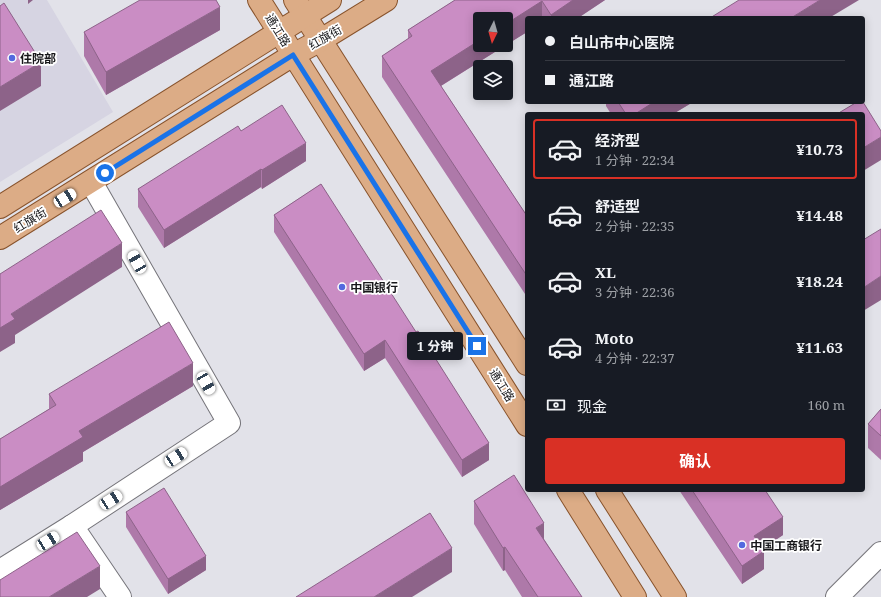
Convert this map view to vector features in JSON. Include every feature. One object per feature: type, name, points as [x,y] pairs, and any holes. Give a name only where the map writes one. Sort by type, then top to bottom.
[{"type":"main road","name":"通江路","points":[[259,0],[525,422]]},
{"type":"main road","points":[[0,207],[279,31],[300,8],[330,0]]},
{"type":"main road","name":"红旗街","points":[[0,238],[293,55],[321,40],[386,0]]},
{"type":"main road","points":[[300,8],[525,361]]},
{"type":"main road","points":[[569,492],[635,597]]},
{"type":"main road","points":[[608,492],[675,597]]},
{"type":"street","points":[[0,571],[72,526],[229,423],[91,182]]},
{"type":"street","points":[[72,526],[120,597]]},
{"type":"street","points":[[837,597],[881,553]]},
{"type":"shaded area","points":[[0,0],[47,0],[113,112],[0,182]]},
{"type":"building","points":[[140,0],[216,0],[220,7],[106,72],[84,32]]},
{"type":"building","points":[[455,0],[573,0],[551,15],[542,1],[513,20],[513,12],[473,12],[473,44],[431,71],[525,213],[525,273],[382,56],[412,36],[408,30]]},
{"type":"building","points":[[739,0],[820,0],[794,16],[713,16]]},
{"type":"building","points":[[4,3],[41,62],[0,87],[0,6]]},
{"type":"building","points":[[619,104],[651,104],[638,112],[625,112]]},
{"type":"building","points":[[854,104],[864,104],[881,131],[881,137],[865,147],[865,112],[840,112]]},
{"type":"building","points":[[282,105],[306,143],[262,170],[261,169],[164,230],[138,189],[238,126],[241,131]]},
{"type":"building","points":[[321,184],[416,332],[418,331],[489,443],[462,460],[385,340],[364,354],[274,215]]},
{"type":"building","points":[[101,210],[122,243],[11,314],[15,319],[0,328],[0,274]]},
{"type":"building","points":[[881,229],[881,276],[865,287],[865,239]]},
{"type":"building","points":[[169,322],[193,363],[79,431],[83,437],[0,487],[0,439],[56,405],[49,394]]},
{"type":"building","points":[[881,409],[881,436],[868,424]]},
{"type":"building","points":[[514,475],[544,523],[536,528],[582,597],[538,597],[505,547],[503,548],[474,501]]},
{"type":"building","points":[[164,488],[206,556],[168,579],[126,512]]},
{"type":"building","name":"中国工商银行","points":[[693,492],[766,492],[783,517],[754,536],[764,551],[742,566]]},
{"type":"building","points":[[430,513],[452,548],[374,597],[296,597]]},
{"type":"building","points":[[77,532],[100,566],[49,597],[0,597],[0,580]]},
{"type":"place","name":"住院部","points":[[12,58]]},
{"type":"place","name":"中国银行","points":[[342,287]]},
{"type":"place","name":"中国工商银行","points":[[742,545]]},
{"type":"route","points":[[105,173],[293,55],[477,346]]}]
